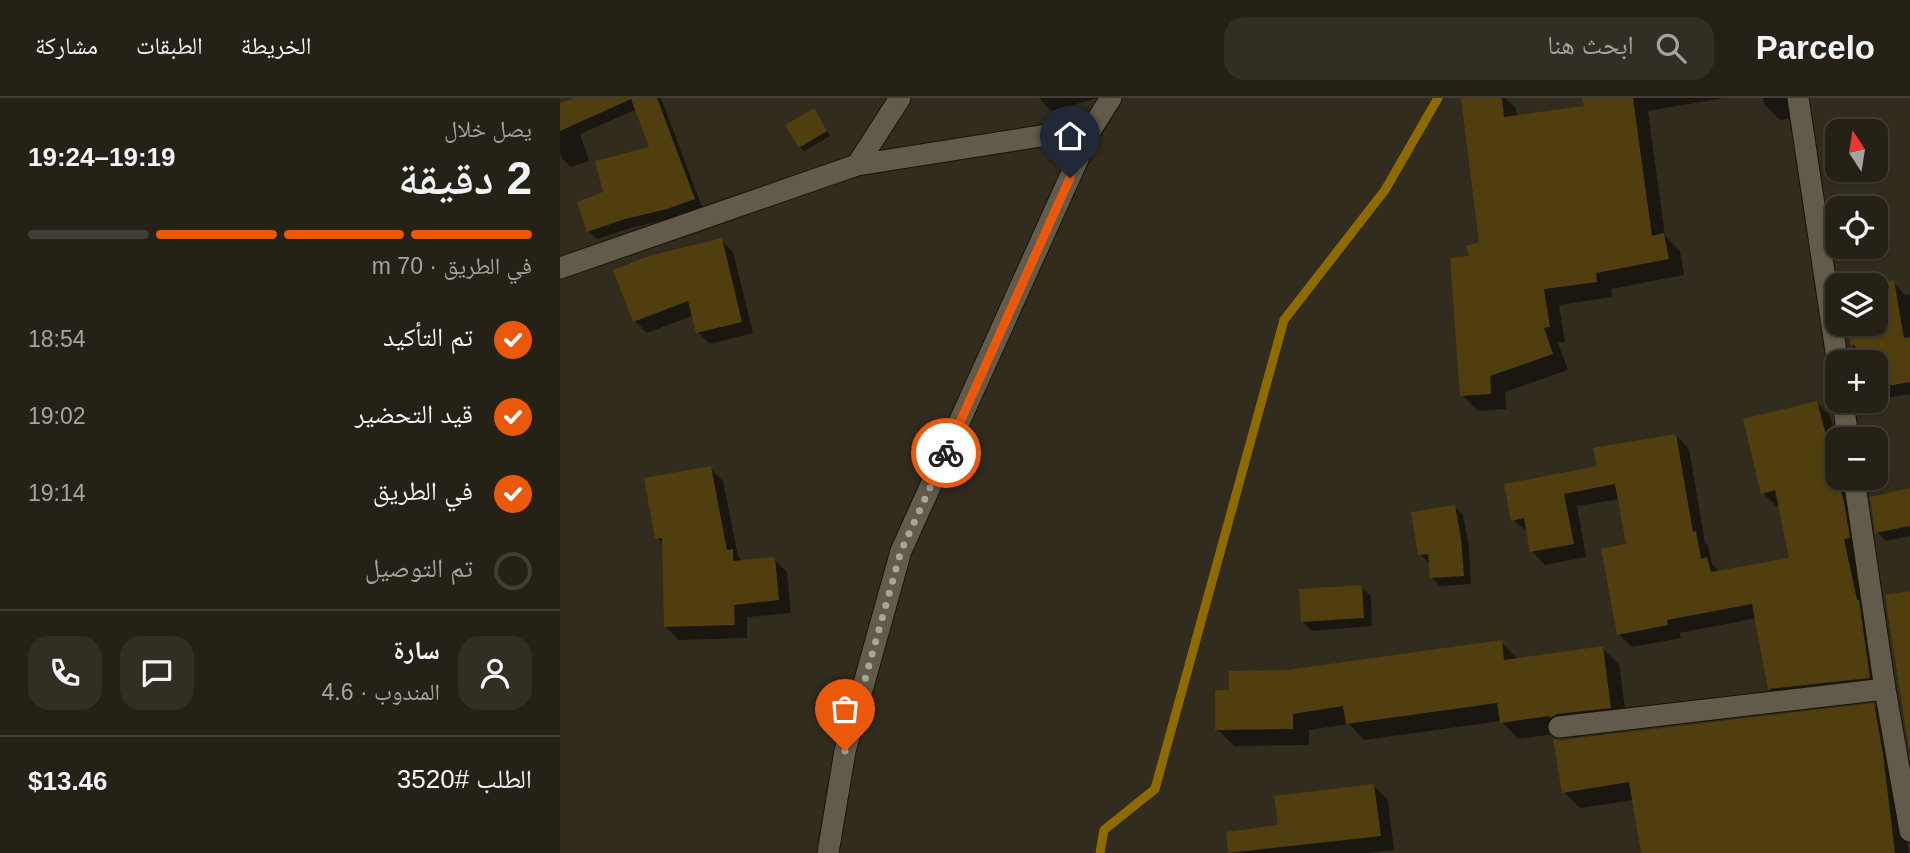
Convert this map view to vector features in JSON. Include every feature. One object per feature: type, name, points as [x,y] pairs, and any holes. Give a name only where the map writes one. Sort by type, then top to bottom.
[{"type":"street","points":[[857,165],[900,98]]},
{"type":"street","points":[[828,853],[845,751],[901,551],[1092,128],[1111,98]]},
{"type":"street","points":[[1798,98],[1836,350]]},
{"type":"street","points":[[560,268],[857,165],[1092,128]]},
{"type":"street","points":[[1856,490],[1885,689],[1910,831]]},
{"type":"street","points":[[1559,727],[1885,689]]},
{"type":"building","points":[[575,98],[657,98],[695,199],[587,232],[577,202],[603,192],[595,161],[649,147],[631,99],[560,131],[560,103]]},
{"type":"building","points":[[1461,98],[1502,98],[1504,117],[1584,106],[1582,98],[1633,98],[1652,236],[1664,233],[1669,259],[1596,273],[1597,282],[1544,289],[1550,327],[1544,328],[1553,354],[1490,376],[1491,394],[1460,396],[1450,258],[1469,256],[1466,246],[1479,242]]},
{"type":"building","points":[[814,108],[827,131],[799,148],[785,125]]},
{"type":"building","points":[[722,238],[742,322],[696,333],[688,301],[633,322],[613,270],[649,256]]},
{"type":"building","points":[[1894,280],[1904,338],[1910,337],[1910,382],[1888,386],[1888,350],[1856,350],[1855,345],[1851,346],[1849,336],[1888,336],[1888,281]]},
{"type":"building","points":[[1817,401],[1825,431],[1825,490],[1841,490],[1844,502],[1850,538],[1844,539],[1859,600],[1870,678],[1768,689],[1752,604],[1667,620],[1668,625],[1617,635],[1601,549],[1626,544],[1615,484],[1564,494],[1574,544],[1530,552],[1524,518],[1511,521],[1504,484],[1597,466],[1593,448],[1676,434],[1693,532],[1696,531],[1701,559],[1707,557],[1711,572],[1789,558],[1775,490],[1761,494],[1743,419]]},
{"type":"building","points":[[711,466],[727,550],[733,549],[733,561],[775,557],[779,600],[734,605],[735,625],[664,627],[662,538],[655,539],[644,478]]},
{"type":"building","points":[[1910,488],[1910,526],[1875,533],[1870,497]]},
{"type":"building","points":[[1455,505],[1464,576],[1430,578],[1428,554],[1418,555],[1411,512]]},
{"type":"building","points":[[1362,585],[1364,618],[1301,622],[1299,589]]},
{"type":"building","points":[[1910,591],[1910,749],[1909,749],[1885,595]]},
{"type":"building","points":[[1502,640],[1504,660],[1603,646],[1611,708],[1500,723],[1497,703],[1346,724],[1343,706],[1293,714],[1293,729],[1215,730],[1215,690],[1229,690],[1229,671],[1287,670]]},
{"type":"building","points":[[1874,703],[1895,853],[1641,853],[1629,782],[1562,793],[1553,739]]},
{"type":"building","points":[[1374,784],[1381,836],[1228,853],[1226,832],[1278,825],[1274,796]]},
{"type":"waterway","points":[[1100,853],[1104,830],[1155,789],[1284,320],[1385,190],[1438,98]]},
{"type":"way so far","points":[[845,751],[901,551],[946,453]]},
{"type":"route","points":[[946,453],[1070,178]]}]
